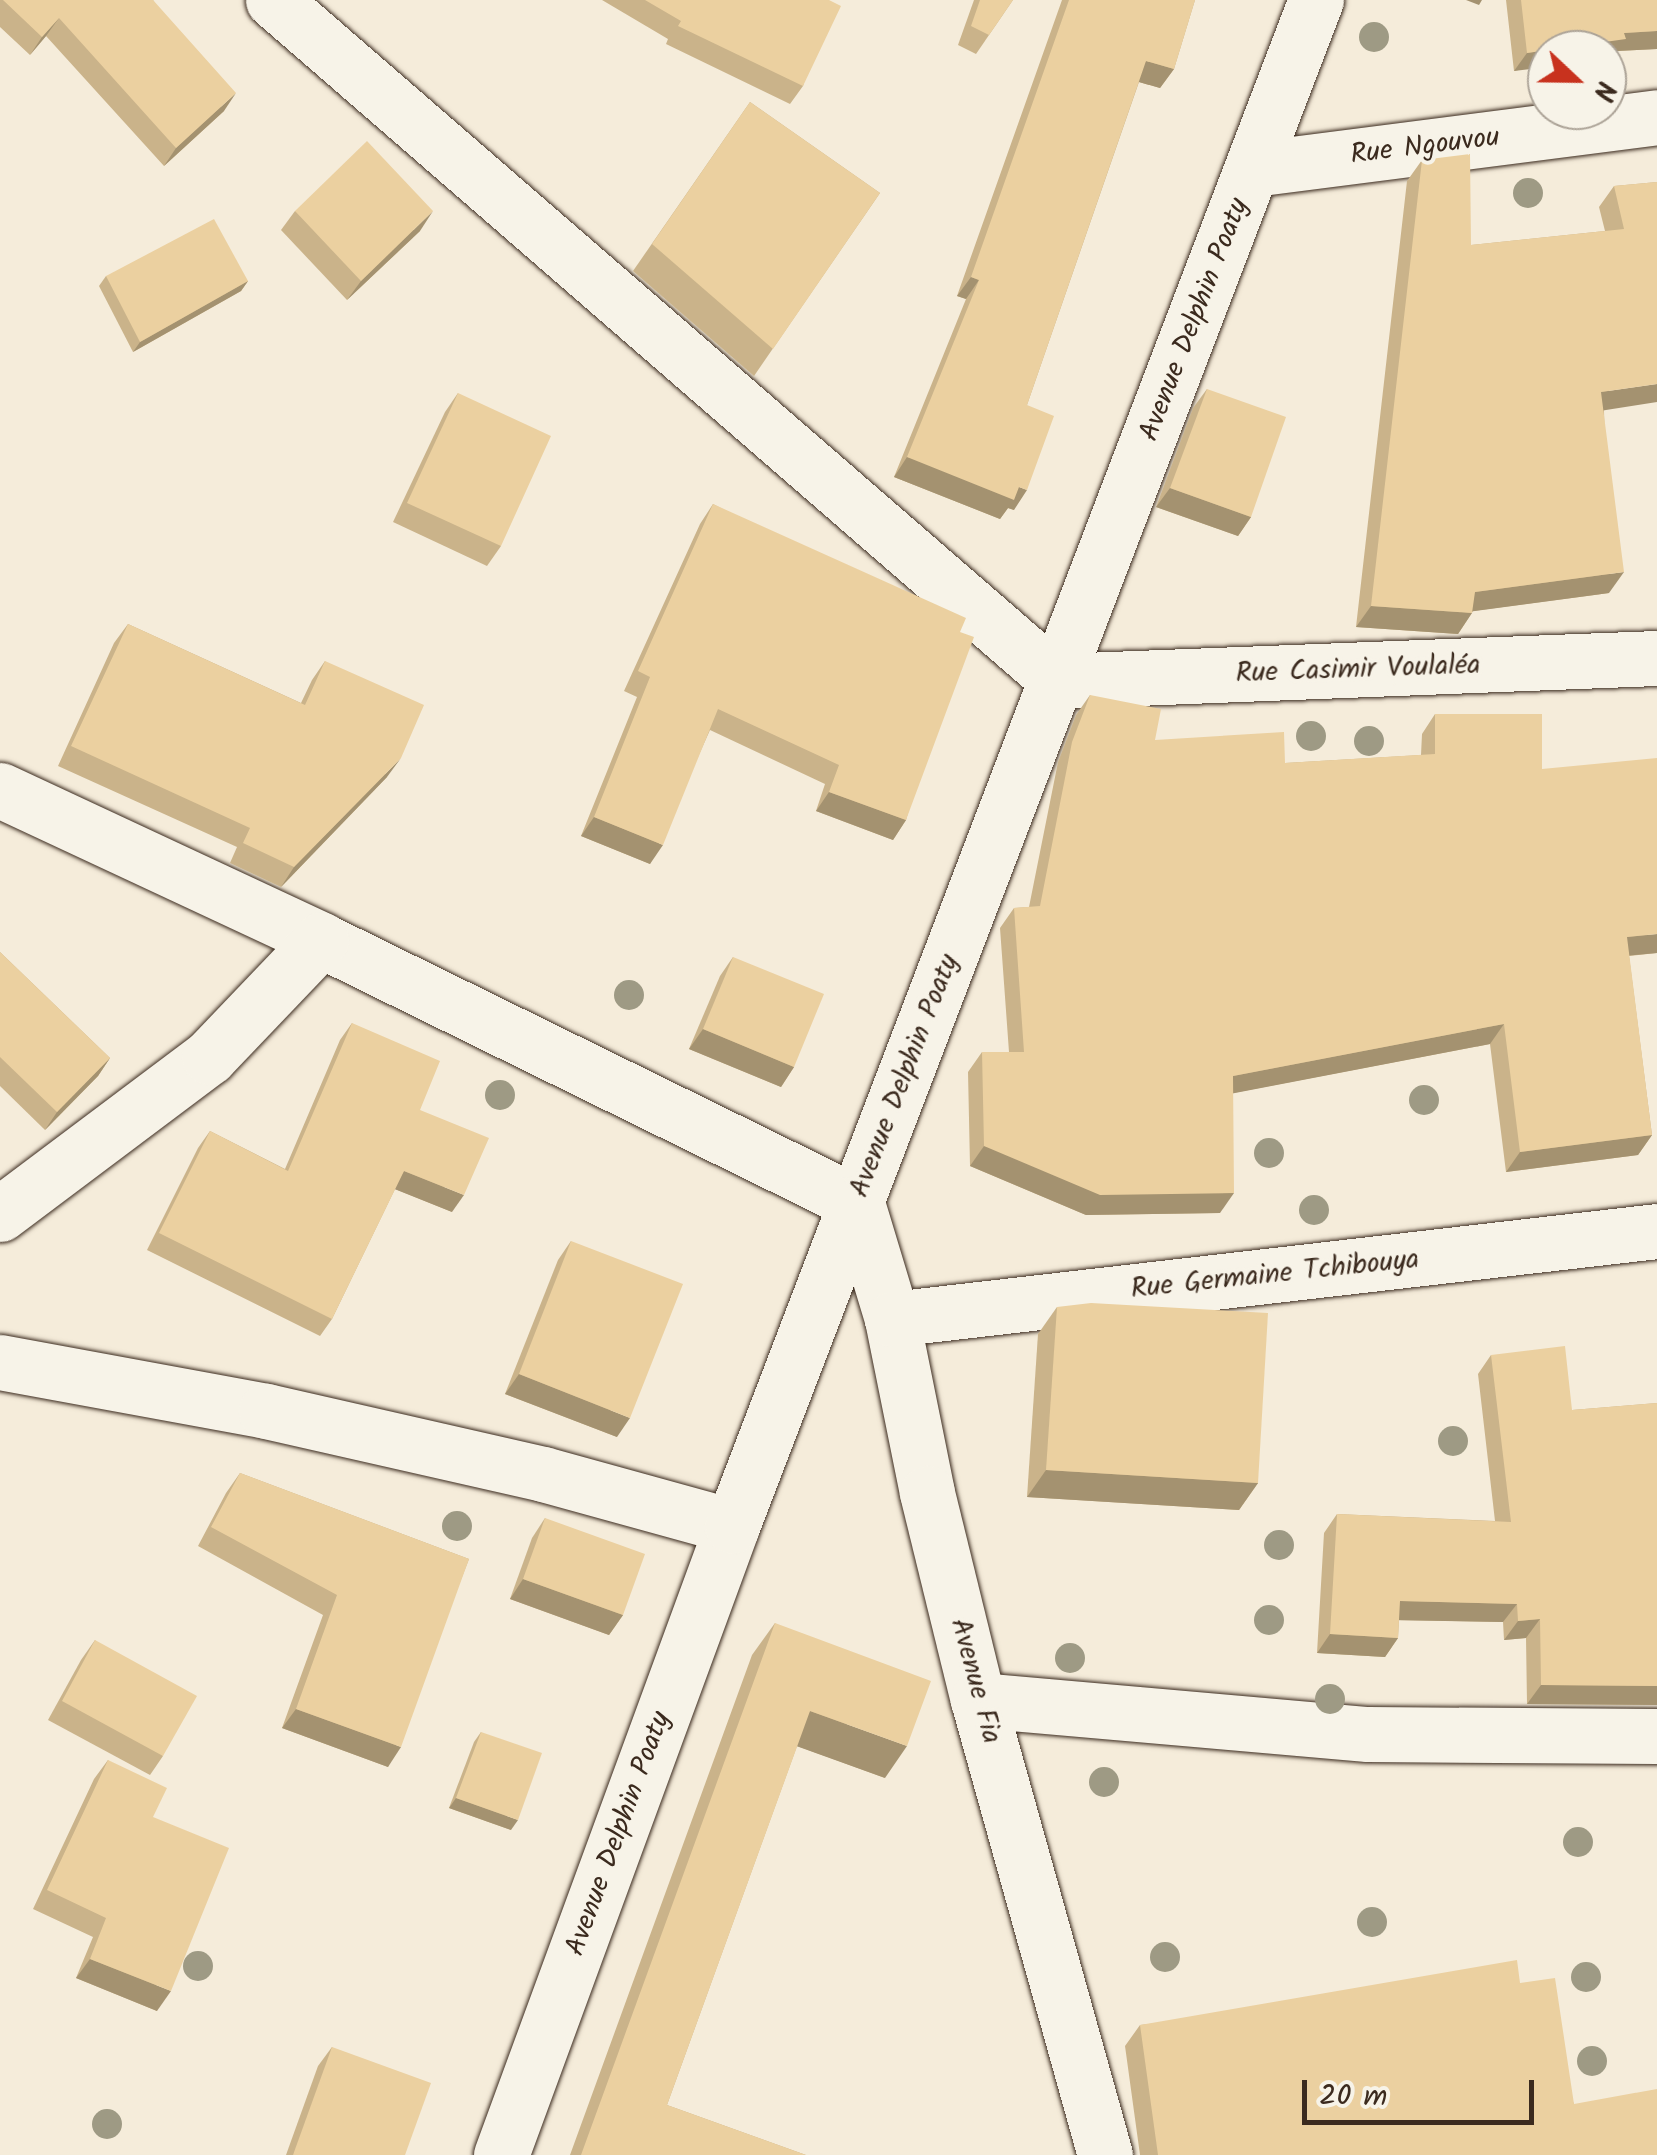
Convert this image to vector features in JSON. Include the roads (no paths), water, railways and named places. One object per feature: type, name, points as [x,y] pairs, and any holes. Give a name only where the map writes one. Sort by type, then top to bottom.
[{"type":"street","points":[[273,0],[1058,681]]},
{"type":"street","name":"Avenue Delphin Poaty","points":[[501,2155],[732,1526],[1316,0]]},
{"type":"street","name":"Rue Ngouvou","points":[[1253,169],[1657,117]]},
{"type":"street","name":"Rue Casimir Voulaléa","points":[[1058,681],[1657,658]]},
{"type":"street","points":[[0,790],[320,940],[857,1203]]},
{"type":"street","points":[[0,1214],[210,1057],[320,940]]},
{"type":"street","name":"Avenue Fia","points":[[857,1203],[892,1319],[928,1493],[978,1700],[1106,2155]]},
{"type":"street","name":"Rue Germaine Tchibouya","points":[[892,1319],[1657,1231]]},
{"type":"street","points":[[0,1362],[303,1420],[544,1474],[732,1526]]},
{"type":"street","points":[[978,1700],[1368,1734],[1657,1736]]}]
